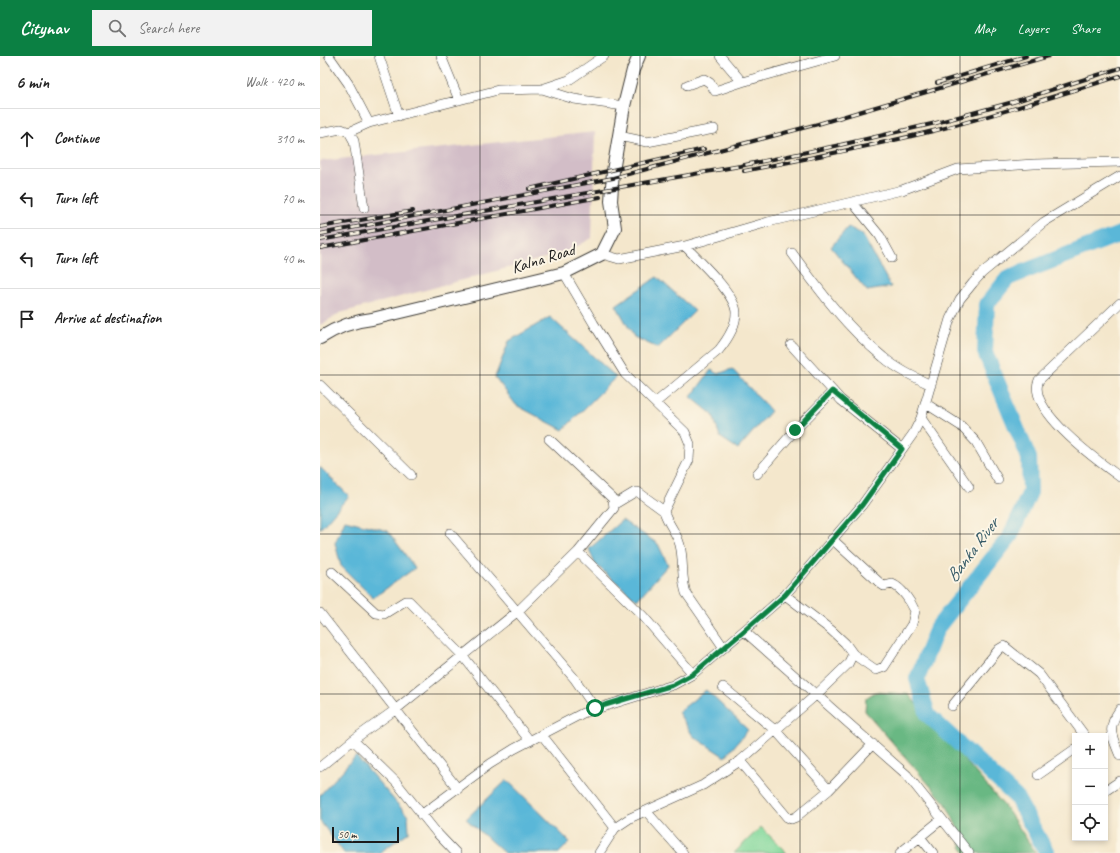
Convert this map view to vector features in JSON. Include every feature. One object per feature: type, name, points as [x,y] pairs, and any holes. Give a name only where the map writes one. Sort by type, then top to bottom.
[{"type":"street","points":[[329,56],[348,83],[369,123]]},
{"type":"street","points":[[379,56],[399,116]]},
{"type":"street","points":[[441,56],[459,100]]},
{"type":"street","points":[[542,89],[574,77],[604,56]]},
{"type":"street","name":"Kalna Road","points":[[320,338],[343,324],[564,273],[602,254],[615,228],[611,201],[613,171],[624,106],[633,70],[639,56]]},
{"type":"street","points":[[720,56],[742,82]]},
{"type":"street","points":[[687,85],[704,79],[710,83],[715,91],[835,56]]},
{"type":"street","points":[[349,132],[369,123],[498,90],[542,89],[574,99],[624,106]]},
{"type":"street","points":[[320,133],[341,129],[349,132],[354,141],[364,208]]},
{"type":"street","points":[[619,136],[647,142],[714,129]]},
{"type":"street","points":[[602,254],[618,259],[685,246],[768,222],[853,203],[902,190],[958,169],[1034,164],[1120,162]]},
{"type":"street","points":[[421,815],[490,764],[514,749],[595,708],[673,685],[693,674],[785,595],[862,505],[913,434],[921,418],[950,319],[960,299],[982,273],[1044,222],[1120,176]]},
{"type":"street","points":[[853,203],[880,236],[892,258]]},
{"type":"street","points":[[656,402],[719,350],[726,342],[732,329],[736,313],[734,305],[727,293],[685,246]]},
{"type":"street","points":[[792,253],[822,294],[867,343],[883,358],[930,385]]},
{"type":"street","points":[[564,273],[625,374],[656,402],[685,432],[690,444],[689,460],[664,511]]},
{"type":"street","points":[[1120,303],[1039,380],[1036,388],[1043,406],[1055,422],[1098,461],[1120,477]]},
{"type":"street","points":[[791,345],[832,391],[902,449]]},
{"type":"street","points":[[320,385],[411,475]]},
{"type":"street","points":[[757,474],[795,430],[832,391]]},
{"type":"street","points":[[925,403],[961,426],[976,442],[998,480]]},
{"type":"street","points":[[921,418],[969,487]]},
{"type":"street","points":[[549,439],[613,499],[615,504]]},
{"type":"street","points":[[320,767],[353,740],[396,710],[518,611],[578,552],[614,508],[615,504],[635,492],[638,492],[664,511],[677,534],[681,547],[683,585],[686,593],[724,648]]},
{"type":"street","points":[[450,533],[574,678],[595,708]]},
{"type":"street","points":[[785,595],[831,630],[845,643],[853,654],[876,670],[884,667],[912,624],[915,611],[909,600],[897,586],[892,584],[884,586],[881,584],[832,539]]},
{"type":"street","points":[[578,552],[643,616],[693,674]]},
{"type":"street","points":[[332,572],[376,613],[384,614],[405,601],[409,601],[463,656],[530,741]]},
{"type":"street","points":[[320,613],[458,789]]},
{"type":"street","points":[[744,631],[907,775],[969,853]]},
{"type":"street","points":[[952,706],[999,649],[1004,646],[1039,674],[1083,733]]},
{"type":"street","points":[[600,853],[615,828],[646,811],[703,785],[740,761],[817,694],[848,664],[853,654]]},
{"type":"street","points":[[723,687],[776,731],[829,790]]},
{"type":"street","points":[[1107,733],[1120,710]]},
{"type":"street","points":[[542,735],[615,828]]},
{"type":"street","points":[[1108,737],[1120,756]]},
{"type":"street","points":[[353,740],[396,782],[421,815],[456,853]]},
{"type":"street","points":[[740,761],[787,817],[791,819],[796,817],[829,790],[873,744]]},
{"type":"street","points":[[1038,775],[1072,751]]},
{"type":"street","points":[[1108,789],[1120,781]]},
{"type":"street","points":[[646,811],[683,853]]},
{"type":"street","points":[[900,853],[942,819]]},
{"type":"street","points":[[920,837],[934,853]]},
{"type":"shaded area","points":[[595,132],[592,238],[567,252],[340,313],[320,325],[320,161]]},
{"type":"green space","points":[[875,692],[908,694],[1006,808],[1036,853],[966,853],[961,847],[961,835],[946,804],[865,711],[866,698]]},
{"type":"green space","points":[[761,827],[787,853],[734,853]]},
{"type":"water","points":[[848,227],[862,234],[891,287],[867,291],[831,247]]},
{"type":"water","points":[[657,277],[695,311],[658,348],[634,337],[616,305]]},
{"type":"water","points":[[550,317],[616,377],[563,430],[516,405],[495,377],[509,341]]},
{"type":"water","points":[[732,369],[771,411],[738,449],[720,437],[713,415],[691,397],[711,370],[718,374]]},
{"type":"water","points":[[320,467],[349,496],[320,529]]},
{"type":"water","points":[[345,520],[388,531],[415,568],[373,598],[341,566],[335,543]]},
{"type":"water","points":[[622,520],[658,544],[668,565],[637,600],[595,564],[589,549]]},
{"type":"water","points":[[706,690],[748,730],[725,757],[693,736],[678,712]]},
{"type":"water","points":[[356,756],[408,816],[409,832],[379,853],[344,853],[320,821],[320,795]]},
{"type":"water","points":[[507,780],[570,842],[559,853],[504,853],[466,819]]},
{"type":"waterway","name":"Banka River","points":[[1047,853],[1016,797],[928,715],[917,679],[937,628],[1011,535],[1030,492],[1029,458],[985,352],[987,304],[1008,278],[1120,234]]},
{"type":"railway","points":[[937,83],[1026,56]]},
{"type":"railway","points":[[320,234],[613,178],[818,124],[1049,56]]},
{"type":"railway","points":[[320,240],[740,166],[840,145],[936,123],[1013,102],[1120,68]]},
{"type":"railway","points":[[744,171],[865,147],[937,130],[1006,111],[1120,76]]},
{"type":"railway","points":[[529,189],[704,149]]},
{"type":"railway","points":[[320,248],[600,197]]},
{"type":"railway","points":[[320,227],[413,211]]},
{"type":"route","points":[[595,708],[673,685],[693,674],[744,631],[785,595],[862,505],[902,449],[832,391],[795,430]]}]
